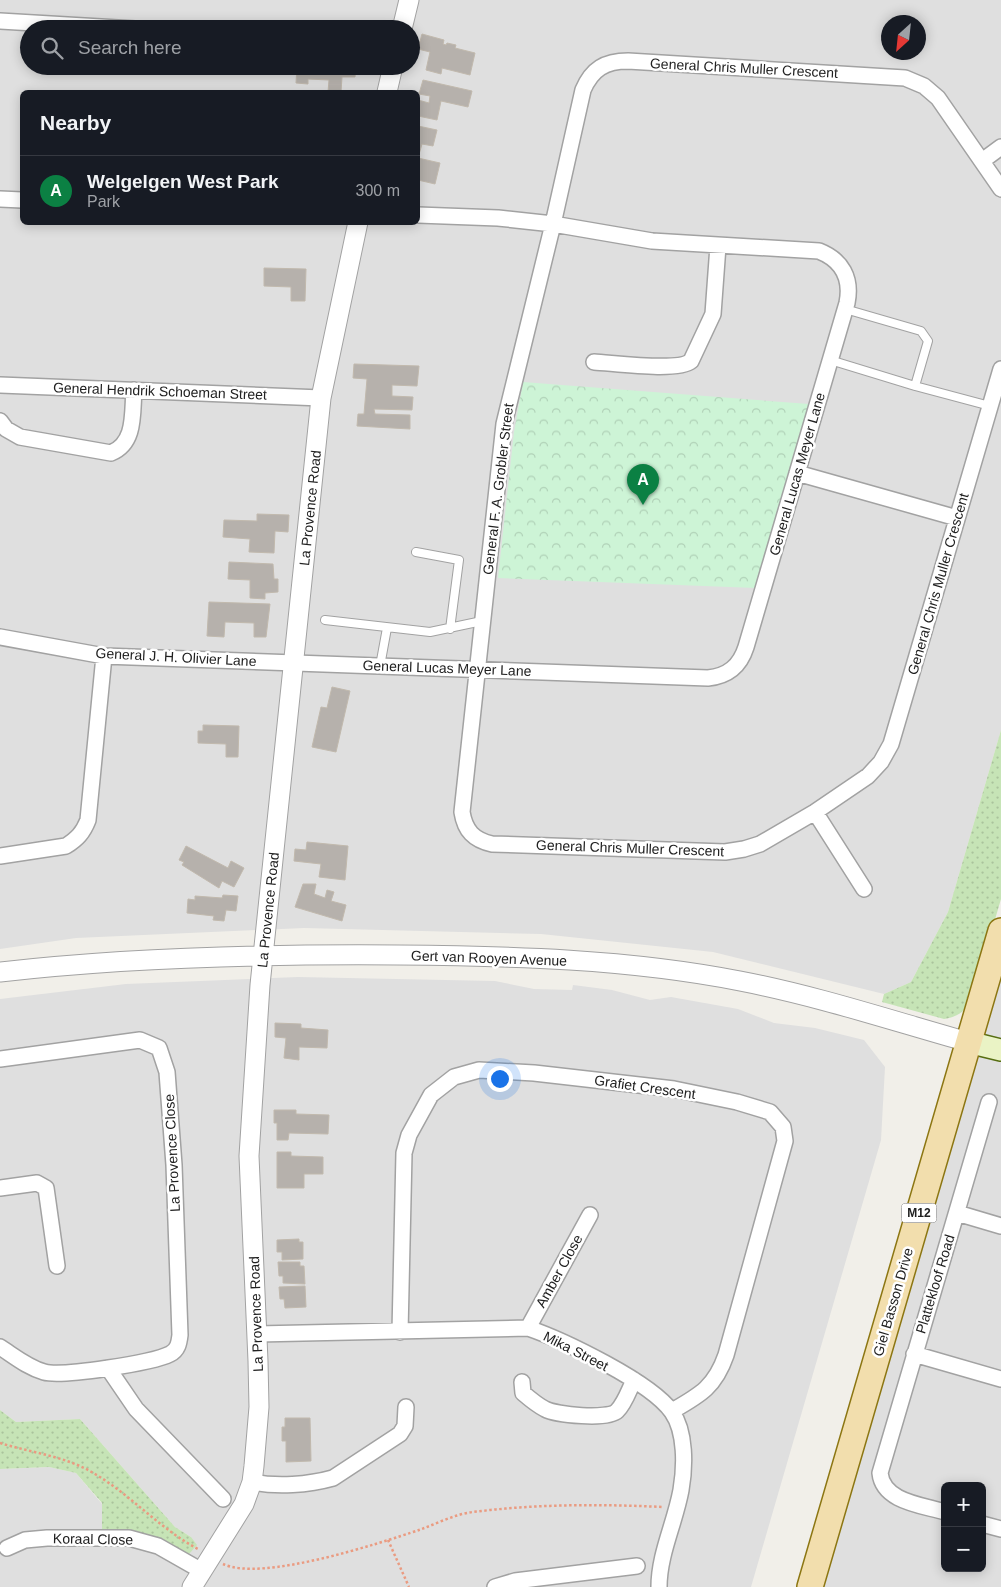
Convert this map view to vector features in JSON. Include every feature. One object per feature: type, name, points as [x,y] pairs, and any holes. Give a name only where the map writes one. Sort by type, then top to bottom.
[{"type":"main road","name":"Giel Basson Drive","points":[[810,1587],[1001,931]]},
{"type":"main road","points":[[968,1042],[1001,1050]]},
{"type":"street","points":[[404,20],[409,0]]},
{"type":"street","points":[[0,21],[20,22]]},
{"type":"street","name":"General Chris Muller Crescent","points":[[553,224],[583,90],[591,74],[606,64],[615,61],[905,78],[924,86],[938,98],[1001,189]]},
{"type":"street","points":[[387,90],[391,75]]},
{"type":"street","points":[[982,160],[1001,147]]},
{"type":"street","points":[[0,199],[20,200]]},
{"type":"street","name":"General Lucas Meyer Lane","points":[[294,663],[708,678],[726,673],[738,663],[746,648],[849,292],[846,276],[837,262],[826,254],[809,250],[652,241],[553,224],[498,218],[420,215]]},
{"type":"street","name":"General F. A. Grobler Street","points":[[477,670],[504,424],[553,224]]},
{"type":"street","name":"La Provence Road","points":[[192,1587],[244,1504],[252,1482],[259,1407],[249,1156],[263,954],[321,398],[357,225]]},
{"type":"street","points":[[594,362],[673,366],[687,364],[691,361],[713,314],[718,246]]},
{"type":"street","name":"General Chris Muller Crescent","points":[[477,670],[462,812],[467,828],[473,836],[492,844],[725,852],[744,850],[760,844],[815,812],[868,776],[881,762],[891,744],[1001,369]]},
{"type":"street","name":"General Hendrik Schoeman Street","points":[[0,385],[321,398]]},
{"type":"street","points":[[0,421],[6,429],[20,437],[111,453],[123,447],[129,439],[134,390]]},
{"type":"street","points":[[797,473],[957,518]]},
{"type":"street","name":"General J. H. Olivier Lane","points":[[0,637],[104,656],[294,663]]},
{"type":"street","points":[[0,856],[66,846],[74,841],[84,829],[88,820],[99,723],[104,656]]},
{"type":"street","points":[[815,812],[864,889]]},
{"type":"street","name":"Gert van Rooyen Avenue","points":[[0,972],[81,964],[263,954],[555,959],[658,969],[739,981],[804,996],[968,1042]]},
{"type":"street","name":"La Provence Close","points":[[0,1060],[140,1040],[154,1044],[163,1056],[167,1072],[174,1165],[179,1344],[169,1355],[108,1368],[54,1374],[24,1363],[0,1346]]},
{"type":"street","name":"Grafiet Crescent","points":[[400,1332],[404,1154],[409,1135],[422,1107],[430,1095],[454,1077],[479,1070],[534,1073],[674,1089],[770,1112],[784,1128],[784,1141],[721,1371],[704,1392],[672,1411]]},
{"type":"street","name":"Plattekloof Road","points":[[941,1511],[890,1493],[882,1485],[881,1467],[989,1102]]},
{"type":"street","points":[[0,1188],[37,1182],[46,1188],[57,1266]]},
{"type":"street","points":[[957,1213],[1001,1226]]},
{"type":"street","name":"Amber Close","points":[[528,1328],[590,1215]]},
{"type":"street","name":"Mika Street","points":[[257,1334],[528,1328],[546,1334],[634,1380],[652,1392],[672,1411],[681,1438],[683,1462],[677,1508],[663,1556],[659,1587]]},
{"type":"street","points":[[914,1354],[1001,1378]]},
{"type":"street","points":[[108,1368],[136,1409],[223,1499]]},
{"type":"street","points":[[522,1382],[524,1393],[546,1410],[556,1413],[597,1416],[614,1413],[618,1410],[634,1380]]},
{"type":"street","points":[[252,1482],[268,1486],[322,1481],[333,1478],[400,1434],[405,1426],[406,1407]]},
{"type":"street","points":[[986,1525],[1001,1530]]},
{"type":"street","name":"Koraal Close","points":[[7,1548],[25,1540],[47,1538],[129,1538],[158,1546],[202,1571]]},
{"type":"street","points":[[495,1587],[515,1581],[637,1566]]},
{"type":"lane","points":[[845,309],[925,334],[928,341],[926,354],[916,386]]},
{"type":"lane","points":[[830,360],[990,406]]},
{"type":"lane","points":[[416,552],[459,560],[450,629]]},
{"type":"lane","points":[[325,620],[430,632],[482,621]]},
{"type":"lane","points":[[380,666],[387,628]]},
{"type":"path","points":[[0,1443],[58,1458],[94,1473],[114,1486],[170,1533],[202,1552]]},
{"type":"path","points":[[219,1562],[235,1569],[262,1569],[358,1551],[471,1512],[598,1504],[677,1508]]},
{"type":"path","points":[[388,1540],[409,1587]]},
{"type":"shaded area","points":[[0,0],[1001,0],[1001,730],[948,912],[911,982],[884,994],[713,952],[541,934],[304,928],[76,938],[0,949]]},
{"type":"shaded area","points":[[1001,938],[1001,1587],[812,1587]]},
{"type":"shaded area","points":[[298,977],[495,981],[534,989],[572,990],[573,985],[612,990],[650,1000],[671,997],[738,1009],[774,1023],[815,1028],[864,1040],[885,1067],[881,1140],[751,1587],[0,1587],[0,1469],[49,1467],[76,1473],[102,1504],[102,1530],[146,1534],[189,1554],[191,1537],[175,1527],[80,1419],[16,1422],[0,1410],[0,999],[126,984]]},
{"type":"green space","points":[[523,382],[809,404],[756,588],[498,578],[514,432]]},
{"type":"green space","points":[[1001,730],[1001,899],[972,998],[961,1013],[944,1019],[882,1002],[884,994],[911,982],[948,912]]},
{"type":"green space","points":[[0,1410],[16,1422],[80,1419],[175,1527],[191,1537],[197,1545],[189,1554],[146,1534],[102,1530],[102,1503],[76,1473],[49,1467],[0,1469]]},
{"type":"building","points":[[422,34],[444,40],[443,44],[456,45],[455,48],[475,53],[470,75],[442,68],[441,74],[426,70],[430,52],[420,50]]},
{"type":"building","points":[[296,75],[355,75],[355,77],[342,77],[341,90],[328,90],[329,80],[308,79],[308,84],[296,83]]},
{"type":"building","points":[[423,80],[472,91],[468,107],[441,101],[437,120],[420,116],[420,101],[429,103],[430,96],[420,94]]},
{"type":"building","points":[[420,126],[437,130],[433,146],[422,144],[420,151]]},
{"type":"building","points":[[420,158],[440,163],[435,184],[420,180]]},
{"type":"building","points":[[264,268],[306,269],[305,301],[291,301],[291,287],[264,286]]},
{"type":"building","points":[[354,364],[419,366],[417,386],[392,385],[392,396],[413,397],[412,410],[374,409],[375,414],[410,415],[410,429],[357,426],[358,414],[364,414],[367,379],[353,378]]},
{"type":"building","points":[[257,514],[289,515],[288,532],[275,531],[274,553],[249,552],[250,539],[223,537],[224,520],[257,521]]},
{"type":"building","points":[[229,562],[273,564],[274,579],[278,579],[278,592],[265,593],[265,599],[250,598],[250,580],[228,579]]},
{"type":"building","points":[[209,602],[270,604],[266,637],[254,637],[254,623],[225,622],[224,637],[207,636]]},
{"type":"building","points":[[332,687],[350,691],[336,752],[312,747],[321,707],[327,708]]},
{"type":"building","points":[[203,725],[239,726],[238,757],[226,757],[226,744],[198,743],[198,731],[203,731]]},
{"type":"building","points":[[307,842],[348,846],[345,880],[319,877],[321,864],[294,861],[295,849],[306,850]]},
{"type":"building","points":[[186,846],[228,868],[231,861],[244,868],[234,887],[222,881],[219,888],[182,865],[184,862],[179,860]]},
{"type":"building","points":[[303,884],[316,884],[314,894],[325,898],[327,890],[334,892],[331,901],[346,905],[342,921],[295,907]]},
{"type":"building","points":[[223,895],[238,896],[236,911],[226,910],[224,921],[213,920],[214,916],[187,913],[188,899],[195,900],[195,896],[222,898]]},
{"type":"building","points":[[275,1023],[301,1024],[301,1028],[328,1030],[327,1048],[299,1047],[299,1060],[284,1058],[286,1038],[275,1037]]},
{"type":"building","points":[[274,1110],[296,1110],[296,1114],[329,1115],[328,1134],[289,1133],[288,1140],[277,1140],[277,1123],[274,1123]]},
{"type":"building","points":[[277,1152],[291,1152],[291,1156],[323,1157],[323,1174],[304,1174],[304,1188],[277,1188]]},
{"type":"building","points":[[299,1239],[299,1242],[303,1242],[303,1259],[282,1260],[282,1252],[277,1252],[277,1240]]},
{"type":"building","points":[[278,1262],[300,1262],[300,1266],[304,1266],[305,1284],[283,1283],[283,1276],[279,1276]]},
{"type":"building","points":[[305,1286],[306,1307],[285,1308],[284,1299],[280,1299],[279,1287]]},
{"type":"building","points":[[285,1418],[310,1418],[311,1461],[286,1462],[286,1441],[282,1441],[282,1427],[285,1427]]},
{"type":"place","name":"Welgelgen West Park","points":[[643,505]]}]
